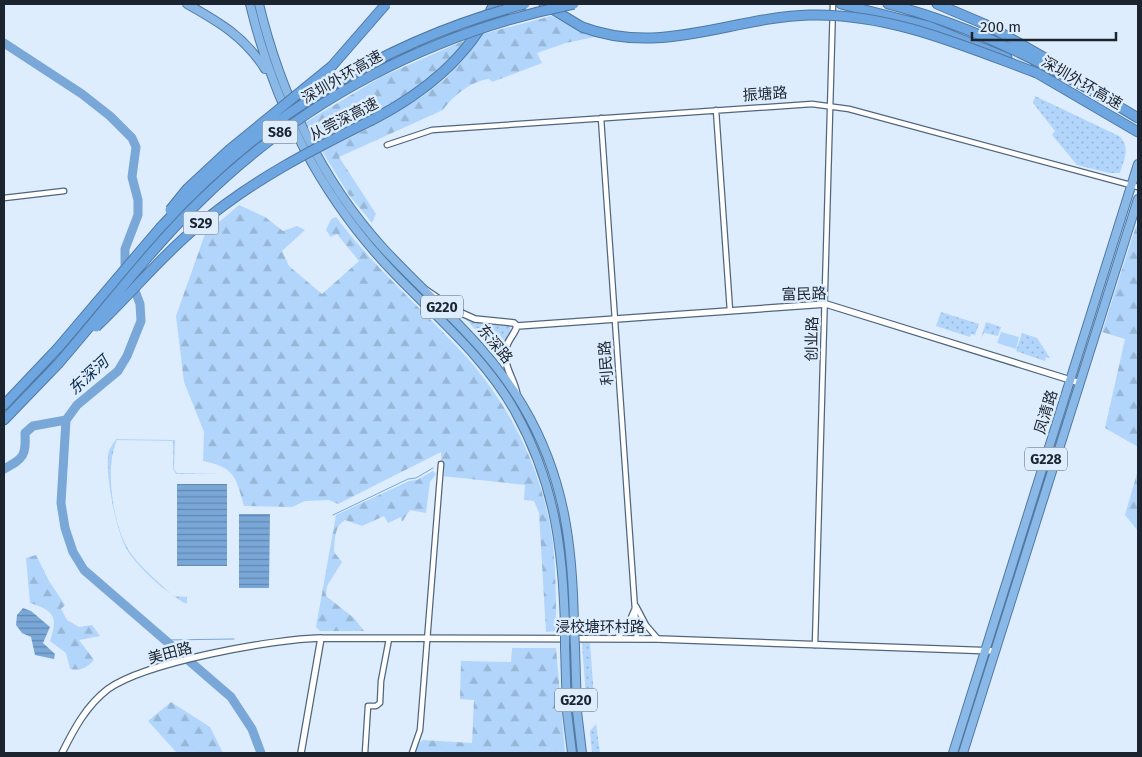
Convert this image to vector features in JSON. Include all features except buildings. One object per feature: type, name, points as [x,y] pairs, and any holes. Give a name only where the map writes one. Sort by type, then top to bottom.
[{"type":"highway","points":[[187,4],[224,25],[242,39],[257,56],[273,81]]},
{"type":"highway","name":"东深路","points":[[250,4],[273,81],[301,143],[337,207],[376,254],[475,354],[502,390],[522,423],[542,468],[556,516],[562,559],[567,712],[572,753]]},
{"type":"highway","name":"东深路","points":[[259,4],[282,80],[334,184],[366,228],[477,343],[517,395],[542,442],[562,502],[571,552],[577,711],[582,753]]},
{"type":"highway","name":"S29","points":[[160,228],[176,201],[193,184],[244,137],[332,66],[386,4]]},
{"type":"highway","name":"从莞深高速","points":[[58,364],[182,239],[215,212],[283,166],[372,120],[417,94],[442,74],[470,42],[494,4]]},
{"type":"highway","name":"深圳外环高速","points":[[4,405],[58,348],[160,228],[206,180],[250,142],[326,89],[369,63],[468,20],[525,4]]},
{"type":"highway","points":[[544,4],[582,27],[618,38],[655,40],[784,17],[849,17],[886,22],[921,32],[1037,73]]},
{"type":"highway","name":"深圳外环高速","points":[[4,420],[58,364],[193,208],[247,158],[287,126],[374,72],[427,48],[496,23],[574,4]]},
{"type":"highway","name":"深圳外环高速","points":[[841,4],[884,13],[942,31],[990,50],[1037,73],[1138,132]]},
{"type":"highway","name":"深圳外环高速","points":[[888,4],[943,20],[1004,45],[1118,105],[1138,118]]},
{"type":"highway","points":[[937,4],[984,24],[1027,47],[1118,105]]},
{"type":"highway","name":"凤清路","points":[[953,753],[1070,380],[1135,186],[1138,164]]},
{"type":"highway","name":"凤清路","points":[[963,753],[1138,199]]},
{"type":"street","name":"创业路","points":[[815,644],[833,4]]},
{"type":"street","name":"振塘路","points":[[387,145],[416,133],[432,130],[716,110],[812,104],[831,105],[1135,186]]},
{"type":"street","points":[[716,110],[730,311]]},
{"type":"street","name":"利民路","points":[[601,118],[637,639]]},
{"type":"street","points":[[4,198],[64,191]]},
{"type":"street","name":"富民路","points":[[423,288],[468,317],[488,322],[514,323],[517,326],[826,304],[1080,383]]},
{"type":"street","points":[[517,326],[507,345],[505,354],[507,368],[516,386],[517,395]]},
{"type":"street","points":[[412,753],[420,730],[441,464]]},
{"type":"street","name":"利民路","points":[[616,639],[626,629],[636,606]]},
{"type":"street","name":"利民路","points":[[636,606],[646,625],[658,639]]},
{"type":"street","points":[[301,753],[321,638]]},
{"type":"street","name":"浸校塘环村路","points":[[321,638],[658,639],[995,651]]},
{"type":"street","name":"美田路","points":[[62,753],[80,720],[97,698],[119,682],[210,655],[277,643],[321,638]]},
{"type":"street","points":[[365,753],[368,706],[376,706],[380,703],[381,681],[389,639]]},
{"type":"green space","points":[[551,16],[594,37],[566,43],[537,53],[542,63],[492,82],[489,79],[482,80],[469,86],[457,95],[443,110],[339,157],[376,214],[372,223],[349,195],[322,151],[375,125],[423,96],[445,79],[464,59],[483,34]]},
{"type":"green space","points":[[463,41],[465,43],[449,61],[415,89],[378,112],[317,143],[306,122],[381,77]]},
{"type":"green space","points":[[1035,96],[1119,136],[1123,140],[1126,149],[1120,173],[1109,173],[1077,165],[1052,135],[1055,131],[1033,103]]},
{"type":"green space","points":[[239,205],[265,217],[283,231],[297,226],[305,230],[282,251],[289,266],[322,294],[359,261],[337,234],[331,237],[326,230],[331,219],[336,217],[380,269],[478,370],[509,415],[533,465],[542,491],[553,544],[556,631],[546,632],[539,513],[534,501],[524,500],[525,485],[442,476],[441,452],[338,504],[329,500],[305,501],[292,507],[244,506],[233,475],[222,467],[203,461],[204,432],[184,382],[176,316],[205,234]]},
{"type":"green space","points":[[1136,226],[1138,226],[1138,447],[1105,428],[1125,339],[1102,332]]},
{"type":"green space","points":[[941,312],[979,324],[975,335],[971,334],[970,337],[936,326]]},
{"type":"green space","points":[[465,318],[482,324],[510,326],[511,331],[502,347],[502,360]]},
{"type":"green space","points":[[986,322],[1001,327],[998,336],[984,333],[981,338]]},
{"type":"green space","points":[[1001,332],[1019,337],[1016,349],[997,343]]},
{"type":"green space","points":[[1022,333],[1037,338],[1050,358],[1046,357],[1045,361],[1016,351]]},
{"type":"green space","points":[[116,439],[175,440],[174,469],[177,473],[223,474],[176,474],[173,469],[173,441],[117,440],[113,452],[111,481],[112,497],[119,528],[134,558],[171,594],[155,582],[134,560],[124,544],[120,533],[113,506],[108,466],[109,452]]},
{"type":"green space","points":[[1138,470],[1138,531],[1125,515]]},
{"type":"green space","points":[[433,471],[436,474],[430,482],[426,513],[410,510],[402,522],[401,517],[388,523],[384,516],[362,526],[345,520],[341,523],[336,534],[334,552],[342,562],[327,586],[326,596],[354,618],[364,631],[320,631],[316,627],[336,515],[409,481],[417,480]]},
{"type":"green space","points":[[36,555],[49,581],[65,605],[61,609],[67,620],[79,627],[92,625],[100,636],[79,640],[94,660],[84,668],[78,670],[70,669],[66,653],[50,641],[54,626],[52,616],[45,609],[30,603],[26,558]]},
{"type":"green space","points":[[174,596],[187,597],[187,604],[179,600]]},
{"type":"green space","points":[[582,643],[590,643],[595,711],[586,697]]},
{"type":"green space","points":[[512,648],[556,648],[565,753],[415,753],[419,743],[423,740],[472,743],[474,700],[460,699],[461,661],[511,662]]},
{"type":"green space","points":[[171,702],[210,727],[223,753],[177,753],[148,721]]},
{"type":"green space","points":[[596,724],[600,753],[592,753],[590,731]]},
{"type":"shaded area","points":[[177,484],[227,484],[227,566],[177,566]]},
{"type":"shaded area","points":[[239,514],[270,514],[269,588],[239,588]]},
{"type":"shaded area","points":[[23,608],[31,611],[50,627],[43,643],[55,654],[54,659],[35,655],[31,637],[22,633],[16,625],[17,615]]},
{"type":"waterway","name":"东深河","points":[[4,43],[82,94],[110,116],[132,138],[136,147],[132,177],[138,200],[138,215],[125,249],[125,264],[140,304],[141,321],[127,356],[118,371],[77,405],[66,420],[61,503],[65,528],[73,552],[84,570],[231,697],[252,729],[261,753]]},
{"type":"waterway","points":[[4,469],[20,459],[25,447],[25,433],[33,426],[66,420]]},
{"type":"waterway","points":[[333,515],[408,479],[416,478],[433,468]]},
{"type":"waterway","points":[[166,640],[234,639]]}]
